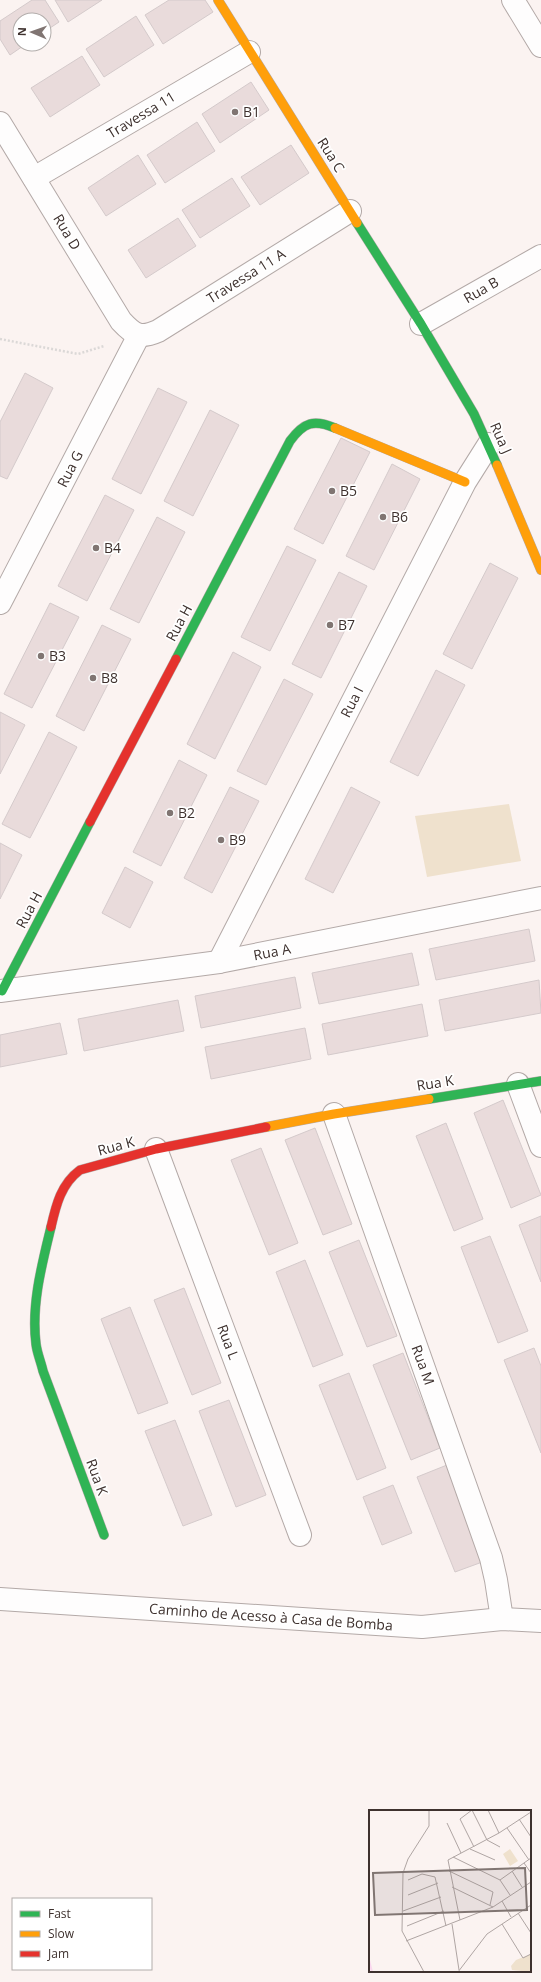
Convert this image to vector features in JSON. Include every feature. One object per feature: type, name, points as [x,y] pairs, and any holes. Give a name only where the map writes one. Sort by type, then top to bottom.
[{"type":"street","name":"Rua C","points":[[218,0],[248,52],[421,324]]},
{"type":"street","points":[[513,0],[541,46]]},
{"type":"street","name":"Travessa 11","points":[[34,178],[248,52]]},
{"type":"street","name":"Rua D","points":[[0,123],[121,321],[131,331],[139,335]]},
{"type":"street","name":"Travessa 11 A","points":[[139,335],[148,335],[158,331],[350,211]]},
{"type":"street","name":"Rua B","points":[[421,324],[541,256]]},
{"type":"street","name":"Rua J","points":[[421,324],[474,414],[489,444],[541,570]]},
{"type":"street","name":"Rua G","points":[[0,603],[139,335]]},
{"type":"street","name":"Rua H","points":[[1,991],[286,448],[299,429],[309,422],[322,422],[465,482]]},
{"type":"street","name":"Rua I","points":[[219,962],[465,482],[489,444]]},
{"type":"street","name":"Rua A","points":[[1,991],[219,962],[541,898]]},
{"type":"street","name":"Rua K","points":[[104,1535],[43,1372],[36,1344],[35,1312],[40,1274],[56,1204],[70,1177],[80,1170],[156,1149],[334,1114],[541,1081]]},
{"type":"street","points":[[518,1084],[541,1146]]},
{"type":"street","name":"Rua M","points":[[334,1114],[491,1558],[502,1619]]},
{"type":"street","name":"Rua L","points":[[156,1149],[300,1535]]},
{"type":"street","name":"Caminho de Acesso à Casa de Bomba","points":[[0,1599],[422,1627],[502,1619],[541,1621]]},
{"type":"path","points":[[0,339],[78,354],[139,335]]},
{"type":"shaded area","points":[[509,804],[521,861],[427,877],[415,816]]},
{"type":"building","points":[[32,0],[45,0],[59,22],[52,27],[52,12],[14,12]]},
{"type":"building","points":[[55,0],[102,0],[68,22]]},
{"type":"building","points":[[169,0],[205,0],[213,12],[163,44],[145,15]]},
{"type":"building","points":[[12,13],[12,52],[14,52],[10,55],[0,39],[0,21]]},
{"type":"building","points":[[136,16],[154,45],[104,77],[86,49]]},
{"type":"building","points":[[82,56],[100,85],[50,117],[31,88]]},
{"type":"building","name":"B1","points":[[251,82],[269,110],[220,143],[202,114]]},
{"type":"building","points":[[197,122],[215,151],[165,183],[147,155]]},
{"type":"building","points":[[291,145],[309,173],[260,205],[241,177]]},
{"type":"building","points":[[138,155],[156,184],[106,216],[88,188]]},
{"type":"building","points":[[232,178],[250,206],[200,238],[182,210]]},
{"type":"building","points":[[178,218],[196,246],[146,278],[128,250]]},
{"type":"building","points":[[25,373],[53,388],[7,479],[0,476],[0,422]]},
{"type":"building","points":[[158,388],[187,402],[141,494],[112,479]]},
{"type":"building","points":[[210,410],[239,425],[193,516],[164,501]]},
{"type":"building","name":"B5","points":[[341,438],[370,452],[323,544],[294,529]]},
{"type":"building","name":"B6","points":[[392,464],[420,479],[374,570],[346,556]]},
{"type":"building","name":"B4","points":[[105,495],[134,510],[87,601],[58,586]]},
{"type":"building","points":[[157,517],[185,532],[139,623],[110,609]]},
{"type":"building","points":[[287,546],[316,560],[270,651],[241,637]]},
{"type":"building","points":[[490,563],[518,578],[472,669],[443,654]]},
{"type":"building","name":"B7","points":[[339,572],[367,586],[321,678],[292,664]]},
{"type":"building","name":"B3","points":[[50,603],[79,617],[32,708],[4,694]]},
{"type":"building","name":"B8","points":[[102,625],[131,639],[84,731],[56,716]]},
{"type":"building","points":[[233,652],[261,667],[215,759],[187,744]]},
{"type":"building","points":[[436,670],[465,685],[418,776],[390,762]]},
{"type":"building","points":[[284,679],[313,694],[266,785],[237,771]]},
{"type":"building","points":[[0,712],[25,725],[0,774]]},
{"type":"building","points":[[49,732],[77,747],[30,838],[2,824]]},
{"type":"building","name":"B2","points":[[179,760],[207,775],[161,866],[133,852]]},
{"type":"building","name":"B9","points":[[230,787],[259,801],[212,893],[184,878]]},
{"type":"building","points":[[351,787],[380,802],[333,893],[305,879]]},
{"type":"building","points":[[0,843],[22,855],[0,899]]},
{"type":"building","points":[[125,867],[153,882],[130,928],[102,913]]},
{"type":"building","points":[[529,929],[535,961],[436,980],[429,949]]},
{"type":"building","points":[[412,953],[419,985],[319,1004],[312,973]]},
{"type":"building","points":[[295,977],[301,1008],[201,1028],[195,996]]},
{"type":"building","points":[[539,980],[541,1013],[445,1031],[439,1000]]},
{"type":"building","points":[[178,1000],[184,1031],[84,1051],[78,1019]]},
{"type":"building","points":[[422,1004],[428,1036],[328,1055],[322,1024]]},
{"type":"building","points":[[60,1023],[67,1054],[0,1067],[0,1035]]},
{"type":"building","points":[[305,1028],[311,1059],[211,1079],[205,1047]]},
{"type":"building","points":[[503,1100],[541,1195],[511,1208],[474,1113]]},
{"type":"building","points":[[446,1123],[483,1219],[454,1231],[416,1136]]},
{"type":"building","points":[[315,1128],[352,1224],[323,1235],[285,1140]]},
{"type":"building","points":[[261,1148],[298,1243],[269,1255],[231,1160]]},
{"type":"building","points":[[541,1216],[541,1282],[519,1225]]},
{"type":"building","points":[[490,1236],[528,1331],[498,1343],[461,1247]]},
{"type":"building","points":[[359,1240],[397,1336],[367,1347],[329,1252]]},
{"type":"building","points":[[305,1260],[343,1355],[313,1367],[276,1272]]},
{"type":"building","points":[[184,1288],[221,1383],[192,1395],[154,1300]]},
{"type":"building","points":[[130,1307],[168,1403],[138,1414],[101,1319]]},
{"type":"building","points":[[534,1348],[541,1366],[541,1453],[504,1360]]},
{"type":"building","points":[[403,1353],[440,1448],[411,1460],[373,1365]]},
{"type":"building","points":[[349,1373],[386,1468],[357,1480],[319,1385]]},
{"type":"building","points":[[229,1400],[266,1495],[236,1507],[199,1411]]},
{"type":"building","points":[[175,1420],[212,1515],[183,1526],[145,1431]]},
{"type":"building","points":[[447,1465],[485,1561],[455,1572],[417,1477]]},
{"type":"building","points":[[393,1485],[412,1533],[382,1545],[363,1497]]},
{"type":"traffic: fast","points":[[357,223],[421,324],[474,414],[497,465]]},
{"type":"traffic: fast","points":[[176,659],[290,441],[300,430],[310,424],[315,423],[328,425],[335,428]]},
{"type":"traffic: fast","points":[[2,991],[90,822]]},
{"type":"traffic: fast","points":[[429,1099],[541,1081]]},
{"type":"traffic: fast","points":[[51,1227],[36,1300],[35,1329],[37,1347],[43,1371],[104,1535]]},
{"type":"traffic: slow","points":[[218,0],[357,223]]},
{"type":"traffic: slow","points":[[335,428],[465,482]]},
{"type":"traffic: slow","points":[[497,465],[541,570]]},
{"type":"traffic: slow","points":[[266,1127],[334,1114],[429,1099]]},
{"type":"traffic: jam","points":[[90,822],[176,659]]},
{"type":"traffic: jam","points":[[51,1227],[57,1203],[64,1188],[80,1170],[156,1149],[266,1127]]},
{"type":"place","name":"B1","points":[[235,112]]},
{"type":"place","name":"B5","points":[[332,491]]},
{"type":"place","name":"B6","points":[[383,517]]},
{"type":"place","name":"B4","points":[[96,548]]},
{"type":"place","name":"B7","points":[[330,625]]},
{"type":"place","name":"B3","points":[[41,656]]},
{"type":"place","name":"B8","points":[[93,678]]},
{"type":"place","name":"B2","points":[[170,813]]},
{"type":"place","name":"B9","points":[[221,840]]}]
